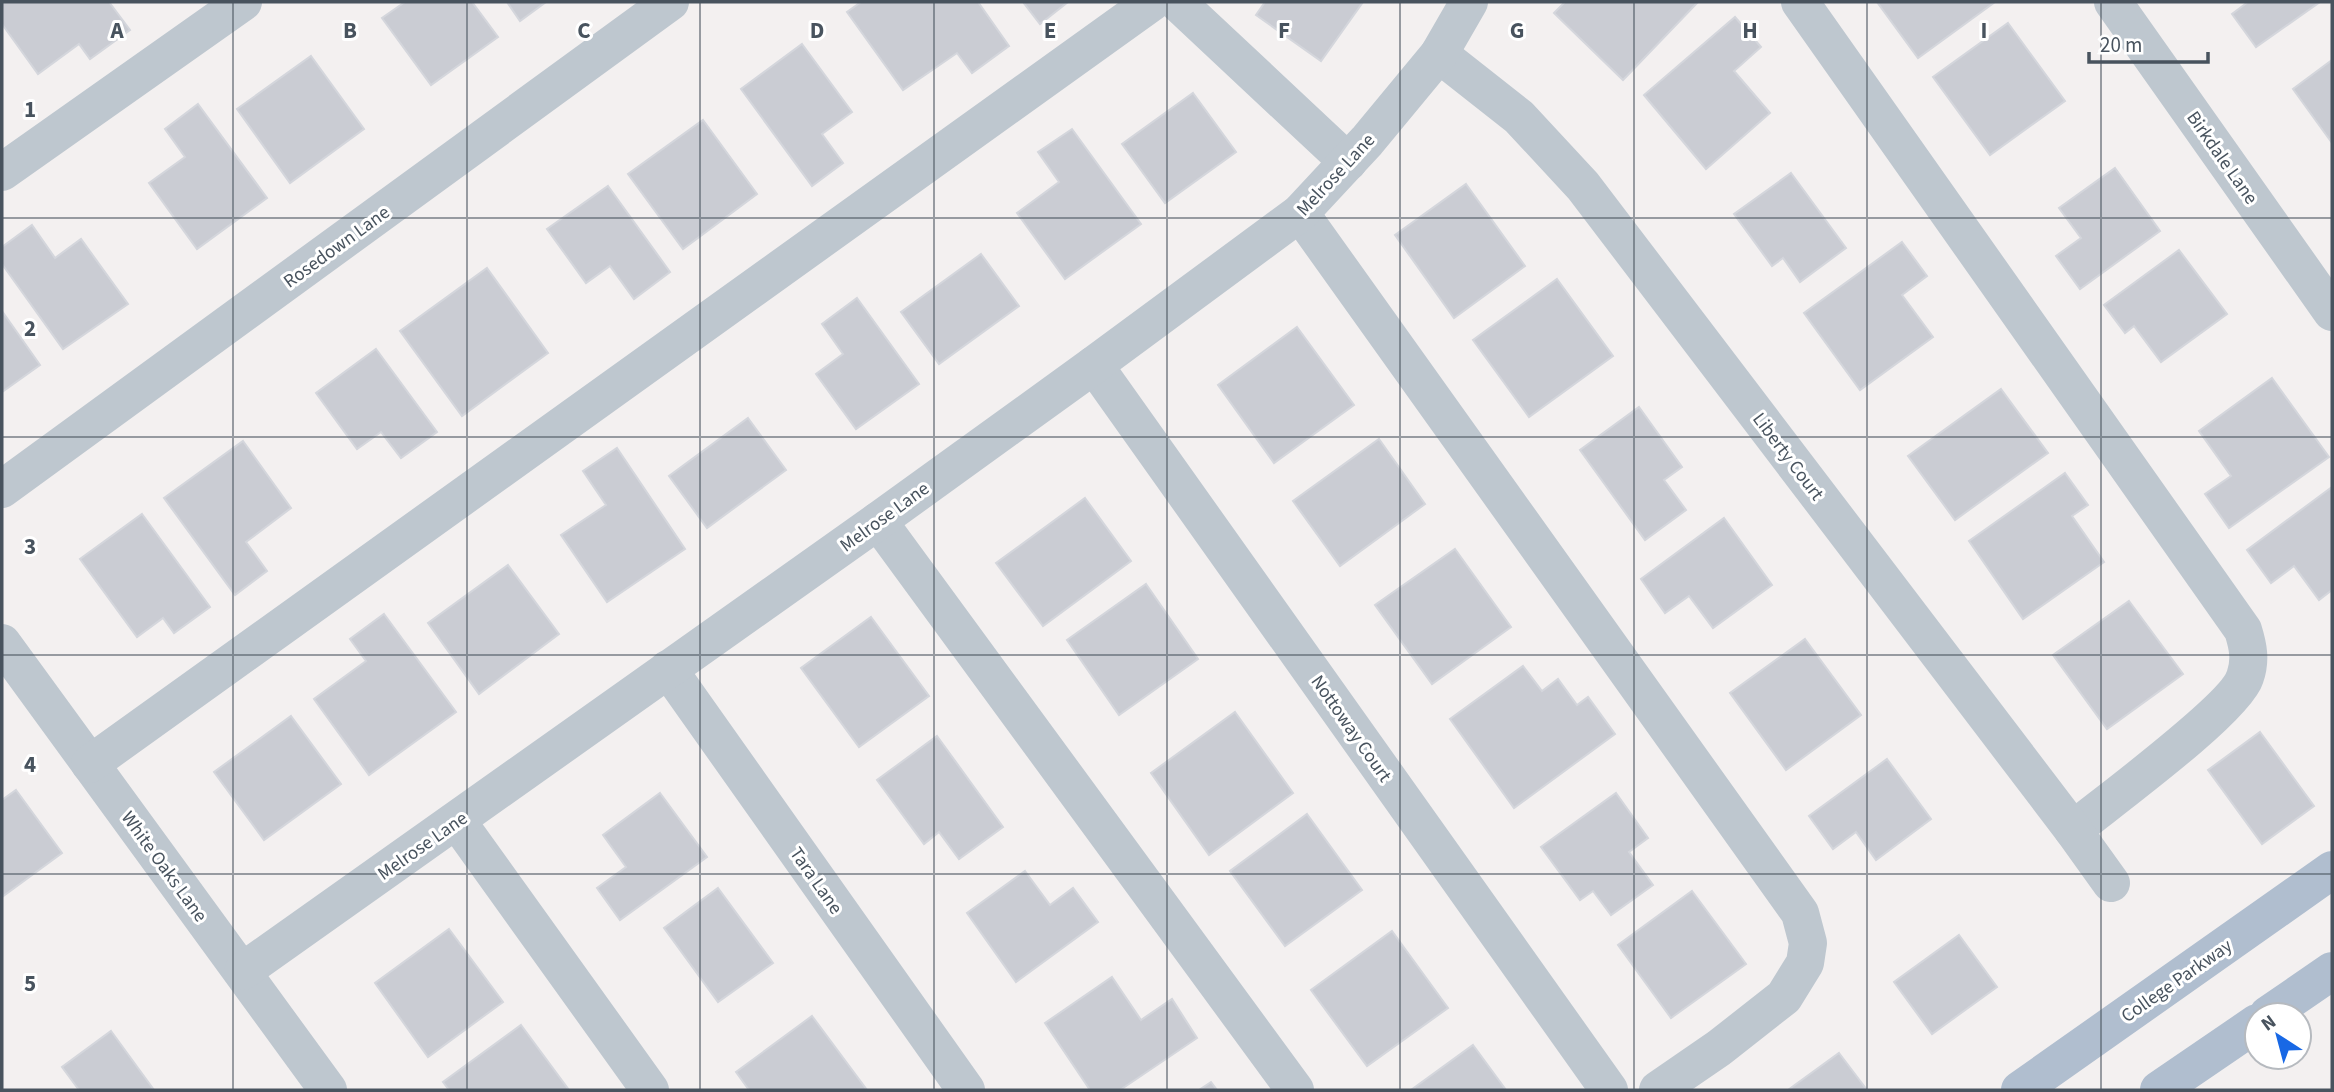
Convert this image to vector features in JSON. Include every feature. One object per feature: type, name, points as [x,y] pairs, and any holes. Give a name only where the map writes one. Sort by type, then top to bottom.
[{"type":"main road","name":"College Parkway","points":[[2020,1090],[2332,870]]},
{"type":"main road","points":[[2288,1001],[2332,971]]},
{"type":"main road","points":[[2159,1090],[2243,1033]]},
{"type":"street","points":[[2,172],[243,2]]},
{"type":"street","name":"Rosedown Lane","points":[[2,489],[670,2]]},
{"type":"street","points":[[90,764],[1152,2]]},
{"type":"street","points":[[1177,2],[1348,162]]},
{"type":"street","name":"Melrose Lane","points":[[243,971],[878,521],[1300,213],[1348,162],[1439,54],[1469,2]]},
{"type":"street","points":[[1800,2],[2243,630],[2250,654],[2245,679],[2231,698],[2202,726],[2073,830]]},
{"type":"street","name":"Birkdale Lane","points":[[2113,2],[2332,312]]},
{"type":"street","name":"Liberty Court","points":[[1439,54],[1519,117],[1583,186],[2111,883]]},
{"type":"street","points":[[1300,213],[1800,912],[1808,943],[1805,963],[1784,998],[1658,1090]]},
{"type":"street","name":"Nottoway Court","points":[[1094,365],[1609,1090]]},
{"type":"street","points":[[878,521],[1295,1090]]},
{"type":"street","name":"White Oaks Lane","points":[[2,643],[328,1090]]},
{"type":"street","name":"Tara Lane","points":[[668,669],[966,1090]]},
{"type":"street","points":[[457,821],[650,1090]]},
{"type":"building","points":[[2,2],[109,2],[130,30],[90,59],[79,44],[38,74],[2,24]]},
{"type":"building","points":[[405,2],[472,2],[498,37],[431,85],[382,18]]},
{"type":"building","points":[[507,2],[546,2],[520,21]]},
{"type":"building","points":[[861,2],[978,2],[1009,46],[972,73],[957,53],[903,90],[847,12]]},
{"type":"building","points":[[1023,2],[1068,2],[1040,24]]},
{"type":"building","points":[[1265,2],[1363,2],[1321,61],[1256,15]]},
{"type":"building","points":[[1565,2],[1698,2],[1623,80],[1554,13]]},
{"type":"building","points":[[1877,2],[1995,2],[1918,58]]},
{"type":"building","points":[[2248,2],[2320,2],[2256,47],[2232,14]]},
{"type":"building","points":[[1735,17],[1761,47],[1734,71],[1770,113],[1706,169],[1644,95]]},
{"type":"building","points":[[2008,23],[2065,101],[1990,155],[1933,77]]},
{"type":"building","points":[[802,44],[852,112],[822,134],[843,163],[812,186],[741,89]]},
{"type":"building","points":[[311,56],[364,129],[290,183],[237,109]]},
{"type":"building","points":[[2332,60],[2332,143],[2293,89]]},
{"type":"building","points":[[1193,93],[1236,152],[1165,203],[1122,144]]},
{"type":"building","points":[[198,104],[267,198],[197,249],[149,183],[185,157],[165,129]]},
{"type":"building","points":[[703,120],[757,194],[683,249],[628,174]]},
{"type":"building","points":[[1072,129],[1141,224],[1065,279],[1017,213],[1059,182],[1038,152]]},
{"type":"building","points":[[2115,168],[2160,231],[2080,289],[2056,256],[2081,238],[2059,208]]},
{"type":"building","points":[[1791,173],[1846,248],[1800,282],[1783,258],[1772,266],[1734,214]]},
{"type":"building","points":[[1466,184],[1525,266],[1454,318],[1395,235]]},
{"type":"building","points":[[608,186],[670,272],[634,299],[610,266],[586,283],[547,229]]},
{"type":"building","points":[[32,225],[55,258],[81,239],[128,304],[63,349],[2,264],[2,247]]},
{"type":"building","points":[[1902,242],[1927,276],[1902,295],[1933,337],[1860,390],[1804,313]]},
{"type":"building","points":[[2179,250],[2227,314],[2161,362],[2134,326],[2125,333],[2104,305]]},
{"type":"building","points":[[981,254],[1019,306],[939,364],[901,312]]},
{"type":"building","points":[[487,268],[548,353],[462,416],[400,331]]},
{"type":"building","points":[[1557,279],[1613,356],[1529,417],[1473,340]]},
{"type":"building","points":[[857,298],[919,384],[856,429],[816,374],[843,354],[822,324]]},
{"type":"building","points":[[2,311],[40,365],[2,392]]},
{"type":"building","points":[[1297,327],[1354,405],[1274,463],[1218,385]]},
{"type":"building","points":[[376,349],[437,432],[401,458],[381,432],[357,449],[316,393]]},
{"type":"building","points":[[2272,378],[2329,457],[2229,528],[2205,494],[2231,476],[2199,431]]},
{"type":"building","points":[[2001,389],[2048,453],[1955,520],[1908,456]]},
{"type":"building","points":[[1639,407],[1682,467],[1664,480],[1686,510],[1645,540],[1580,450]]},
{"type":"building","points":[[748,418],[786,470],[707,528],[669,476]]},
{"type":"building","points":[[1379,439],[1425,504],[1340,566],[1293,501]]},
{"type":"building","points":[[243,441],[291,508],[246,542],[267,571],[235,595],[164,498]]},
{"type":"building","points":[[617,448],[685,549],[607,602],[561,535],[606,505],[583,471]]},
{"type":"building","points":[[2065,473],[2088,505],[2072,516],[2104,562],[2023,619],[1969,541]]},
{"type":"building","points":[[2332,487],[2332,590],[2319,600],[2294,566],[2271,583],[2247,550]]},
{"type":"building","points":[[1085,498],[1131,561],[1043,626],[996,563]]},
{"type":"building","points":[[142,514],[210,607],[174,633],[163,618],[137,637],[80,559]]},
{"type":"building","points":[[1724,518],[1772,585],[1713,628],[1689,596],[1665,613],[1641,579]]},
{"type":"building","points":[[1455,549],[1511,627],[1432,684],[1375,605]]},
{"type":"building","points":[[508,565],[559,634],[479,694],[428,623]]},
{"type":"building","points":[[1146,584],[1198,659],[1119,715],[1067,640]]},
{"type":"building","points":[[2129,601],[2183,674],[2107,729],[2053,655]]},
{"type":"building","points":[[384,614],[456,712],[369,775],[314,699],[366,661],[350,639]]},
{"type":"building","points":[[871,617],[929,696],[859,747],[801,668]]},
{"type":"building","points":[[1805,639],[1861,715],[1786,770],[1730,693]]},
{"type":"building","points":[[1523,666],[1542,691],[1558,679],[1577,705],[1588,697],[1615,734],[1514,808],[1450,719]]},
{"type":"building","points":[[1235,712],[1293,793],[1209,855],[1151,773]]},
{"type":"building","points":[[291,716],[341,784],[264,840],[214,772]]},
{"type":"building","points":[[2260,732],[2314,806],[2262,844],[2208,770]]},
{"type":"building","points":[[937,736],[1003,827],[959,859],[939,832],[924,844],[877,780]]},
{"type":"building","points":[[1887,759],[1931,819],[1876,860],[1856,832],[1833,849],[1809,816]]},
{"type":"building","points":[[16,790],[62,853],[2,897],[2,800]]},
{"type":"building","points":[[660,793],[707,857],[620,920],[597,888],[626,867],[603,835]]},
{"type":"building","points":[[1616,793],[1648,838],[1629,852],[1653,885],[1611,915],[1593,891],[1580,900],[1541,847]]},
{"type":"building","points":[[1307,814],[1362,890],[1285,946],[1230,871]]},
{"type":"building","points":[[1025,871],[1050,905],[1073,888],[1098,922],[1016,982],[967,913]]},
{"type":"building","points":[[718,888],[773,963],[718,1002],[664,928]]},
{"type":"building","points":[[1692,891],[1746,964],[1671,1018],[1618,945]]},
{"type":"building","points":[[449,929],[503,1002],[428,1057],[375,983]]},
{"type":"building","points":[[1392,931],[1448,1008],[1367,1066],[1311,990]]},
{"type":"building","points":[[1959,935],[1997,987],[1932,1034],[1894,982]]},
{"type":"building","points":[[1112,977],[1141,1020],[1172,999],[1197,1038],[1120,1090],[1090,1090],[1045,1023]]},
{"type":"building","points":[[812,1016],[867,1090],[749,1090],[736,1072]]},
{"type":"building","points":[[521,1025],[569,1090],[449,1090],[443,1082]]},
{"type":"building","points":[[111,1031],[154,1090],[79,1090],[62,1067]]},
{"type":"building","points":[[1473,1045],[1506,1090],[1411,1090]]},
{"type":"building","points":[[1839,1053],[1867,1090],[1788,1090]]},
{"type":"building","points":[[1211,1082],[1217,1090],[1199,1090]]}]
